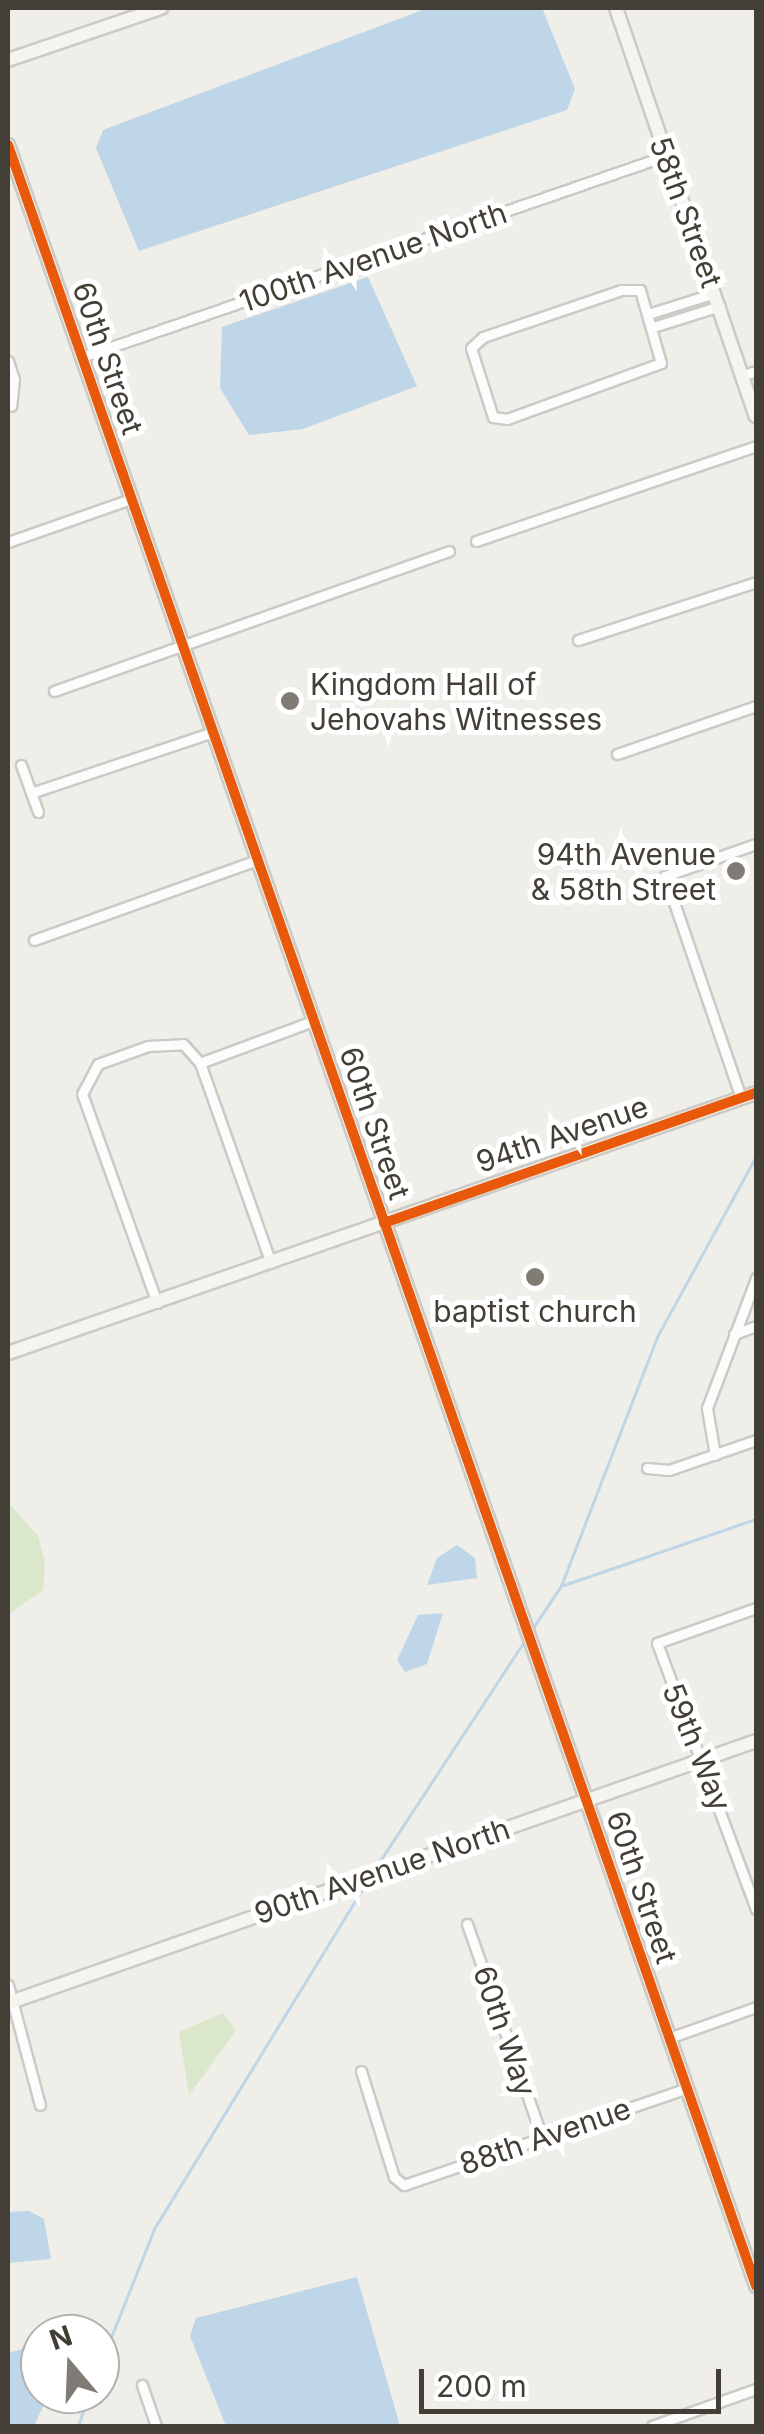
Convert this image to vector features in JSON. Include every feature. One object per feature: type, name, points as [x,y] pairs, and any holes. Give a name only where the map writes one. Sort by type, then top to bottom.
[{"type":"street","points":[[8,60],[161,8]]},
{"type":"street","name":"58th Street","points":[[616,8],[717,300],[750,373],[756,416]]},
{"type":"street","name":"60th Street","points":[[8,145],[756,2286]]},
{"type":"street","name":"100th Avenue North","points":[[82,357],[665,156]]},
{"type":"street","points":[[621,290],[640,290],[653,327],[661,363],[507,419],[493,417],[470,348],[483,337],[621,290]]},
{"type":"street","points":[[648,314],[717,300]]},
{"type":"street","points":[[653,327],[717,300]]},
{"type":"street","points":[[8,360],[14,379],[11,406]]},
{"type":"street","points":[[476,541],[756,446]]},
{"type":"street","points":[[8,542],[131,499]]},
{"type":"street","points":[[54,692],[450,551]]},
{"type":"street","points":[[578,640],[756,582]]},
{"type":"street","points":[[617,754],[756,706]]},
{"type":"street","points":[[31,793],[212,732]]},
{"type":"street","points":[[22,765],[38,812]]},
{"type":"street","points":[[741,1098],[664,876],[756,844]]},
{"type":"street","points":[[34,940],[257,860]]},
{"type":"street","points":[[200,1063],[313,1020]]},
{"type":"street","points":[[157,1303],[82,1094],[88,1074],[98,1064],[171,1041],[184,1044],[200,1063],[271,1262]]},
{"type":"street","name":"94th Avenue","points":[[8,1353],[756,1092]]},
{"type":"street","points":[[715,1455],[707,1408],[756,1278]]},
{"type":"street","points":[[734,1334],[756,1326]]},
{"type":"street","points":[[647,1468],[669,1470],[756,1440]]},
{"type":"street","name":"59th Way","points":[[756,1608],[657,1642],[692,1742],[704,1759],[756,1909]]},
{"type":"street","name":"90th Avenue North","points":[[10,2002],[756,1741]]},
{"type":"street","name":"60th Way","points":[[468,1924],[542,2137]]},
{"type":"street","points":[[8,1985],[40,2105]]},
{"type":"street","points":[[668,2038],[756,2007]]},
{"type":"street","name":"88th Avenue","points":[[361,2071],[394,2177],[404,2185],[687,2088]]},
{"type":"street","points":[[142,2385],[156,2426]]},
{"type":"street","points":[[652,2426],[756,2389]]},
{"type":"green space","points":[[8,1502],[38,1536],[45,1563],[43,1590],[8,1615]]},
{"type":"green space","points":[[223,2013],[236,2031],[189,2095],[179,2032]]},
{"type":"water","points":[[428,8],[542,8],[575,89],[567,110],[139,251],[96,148],[103,130]]},
{"type":"water","points":[[368,277],[417,386],[303,429],[249,435],[220,388],[222,327]]},
{"type":"water","points":[[457,1545],[475,1558],[477,1578],[427,1585],[437,1558]]},
{"type":"water","points":[[443,1613],[427,1664],[405,1672],[397,1660],[418,1615]]},
{"type":"water","points":[[29,2211],[44,2219],[51,2259],[8,2263],[8,2212]]},
{"type":"water","points":[[357,2277],[400,2426],[226,2426],[190,2336],[196,2318]]},
{"type":"water","points":[[20,2350],[20,2414],[40,2414],[34,2426],[8,2426],[8,2353]]},
{"type":"waterway","points":[[533,1628],[561,1586],[657,1337],[756,1156]]},
{"type":"waterway","points":[[564,1585],[756,1519]]},
{"type":"waterway","points":[[376,1867],[526,1639]]},
{"type":"waterway","points":[[120,2315],[154,2229],[367,1882]]},
{"type":"waterway","points":[[78,2426],[82,2414]]},
{"type":"cycle path","points":[[8,145],[756,2286]]},
{"type":"cycle path","points":[[384,1223],[756,1093]]},
{"type":"place","name":"Kingdom Hall of Jehovahs Witnesses","points":[[290,701]]},
{"type":"place","name":"94th Avenue & 58th Street","points":[[736,871]]},
{"type":"place","name":"baptist church","points":[[535,1277]]}]
